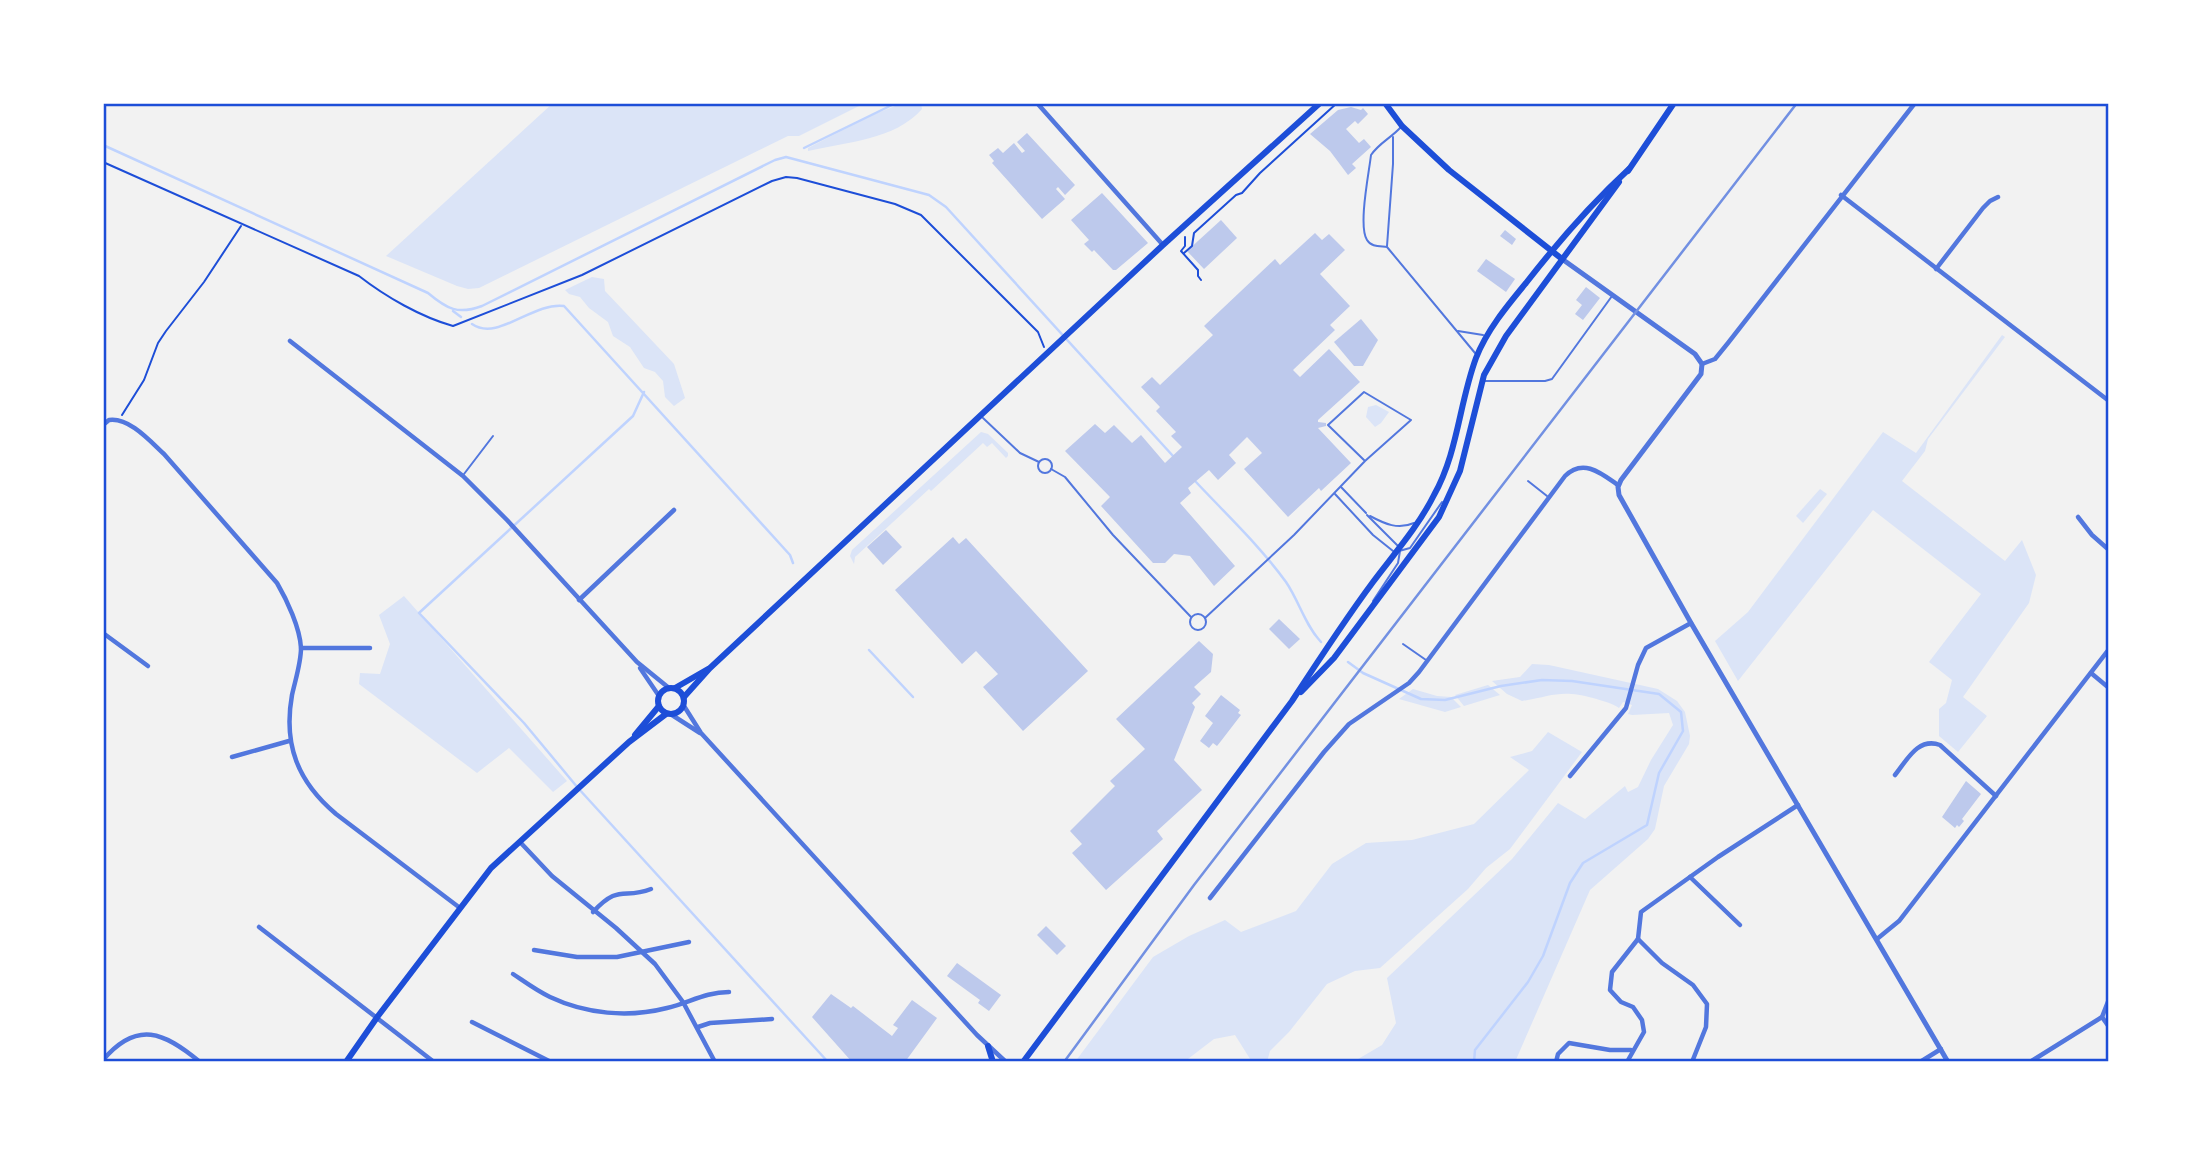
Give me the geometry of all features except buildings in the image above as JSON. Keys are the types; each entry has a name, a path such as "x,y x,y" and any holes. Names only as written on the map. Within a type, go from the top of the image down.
{"main road":[{"path":"346,1062 491,868 629,742 669,714 681,711 684,697 710,668 1163,245 1320,103"},
{"path":"1385,103 1402,126 1449,170 1562,259"},
{"path":"1292,701 1334,658 1426,538 1451,495 1465,453 1482,381 1501,343 1674,103"},
{"path":"1023,1062 1292,701 1324,651 1419,521 1448,466 1461,421 1464,397 1477,356 1488,336 1508,305 1551,250 1592,203 1629,169"},
{"path":"629,742 659,706 659,696 710,668"},
{"path":"672,688 684,697"},
{"path":"659,706 669,714"},
{"path":"988,1046 993,1062"}],"street":[{"path":"1037,103 1163,245"},
{"path":"1702,364 1715,359 1915,103"},
{"path":"1841,195 2109,401"},
{"path":"1936,269 1983,208 1998,197"},
{"path":"1562,259 1695,354 1702,364 1701,374 1618,485 1620,499 1948,1062"},
{"path":"290,341 463,476 637,662 659,696"},
{"path":"103,425 109,420 120,419 144,436 277,583 286,599 301,648 291,700 289,740 300,770 317,798 460,908"},
{"path":"1210,898 1349,724 1409,683 1570,471 1582,467 1592,469 1618,485"},
{"path":"579,600 674,510"},
{"path":"2078,517 2092,535 2109,550"},
{"path":"1570,775 1628,704 1646,648 1691,623"},
{"path":"103,633 148,666"},
{"path":"301,648 370,648"},
{"path":"1877,939 1899,921 2109,649"},
{"path":"637,662 672,688"},
{"path":"2091,673 2109,688"},
{"path":"684,706 701,733 988,1046 1006,1062"},
{"path":"669,714 701,733"},
{"path":"232,757 289,740"},
{"path":"1895,775 1919,745 1932,742 1940,745 1996,796"},
{"path":"1627,1062 1644,1032 1642,1020 1633,1007 1621,1002 1610,990 1612,972 1638,939 1641,912 1798,805"},
{"path":"520,842 552,876 655,964 683,1002 715,1062"},
{"path":"1690,877 1740,925"},
{"path":"593,912 616,894 651,889"},
{"path":"259,927 435,1062"},
{"path":"1638,939 1662,963 1693,985 1707,1003 1706,1027 1692,1062"},
{"path":"534,950 577,957 617,957 689,942"},
{"path":"513,974 548,996 593,1010 623,1014 645,1013 671,1007 710,992 729,992"},
{"path":"2029,1062 2102,1017 2109,999"},
{"path":"2102,1017 2109,1027"},
{"path":"698,1027 710,1023 772,1019"},
{"path":"472,1021 551,1062"},
{"path":"103,1060 116,1045 138,1034 151,1034 168,1039 200,1062"},
{"path":"1556,1062 1558,1054 1569,1043 1632,1051"},
{"path":"1920,1062 1941,1049"}],"lane":[{"path":"1402,126 1371,155 1364,219 1365,236 1367,241 1374,245 1387,247 1477,356"},
{"path":"1387,247 1393,136"},
{"path":"1482,381 1552,379 1613,296"},
{"path":"1457,331 1488,336"},
{"path":"1205,618 1281,547 1365,461 1411,420 1364,392 1328,425 1365,461"},
{"path":"981,416 1020,453 1039,462 1048,459 1051,469"},
{"path":"463,476 493,436"},
{"path":"1039,462 1038,469 1042,472 1046,473 1051,469"},
{"path":"1051,469 1065,477 1113,535 1191,617"},
{"path":"1528,481 1548,497"},
{"path":"1340,486 1399,550 1398,563 1376,594 1368,612"},
{"path":"1334,493 1373,535 1392,550 1410,548 1439,505 1451,495"},
{"path":"1367,514 1393,526 1404,527 1419,521"},
{"path":"1198,613 1205,618 1206,624 1196,630 1190,625 1191,617 1198,613"},
{"path":"1403,644 1427,661"}],"path":[{"path":"1184,253 1192,246 1194,233 1337,103"},
{"path":"103,162 359,276 377,290 453,326 582,275 772,181 786,177 797,178 895,204 921,215 943,234 1038,332 1043,346 1051,350"},
{"path":"120,419 144,380 162,337 228,249 242,225"},
{"path":"1181,230 1185,238 1185,246 1181,251 1198,270 1201,280"}],"shaded area":[{"path":"553,103 865,103 799,136 788,136 479,288 457,286 386,256"},
{"path":"903,103 921,103 922,109 911,119 884,134 808,151 808,148 872,115"},
{"path":"592,277 604,279 605,291 674,364 685,398 674,406 665,397 663,381 655,372 644,368 630,347 613,336 608,322 589,308 580,297 565,290"},
{"path":"2002,335 2005,337 1928,439 1925,451 1902,481 2005,561 2022,540 2036,575 2029,603 1963,697 1987,716 1958,752 1939,736 1939,709 1946,703 1952,680 1929,662 1981,594 1873,510 1738,681 1715,641 1748,612 1883,432 1916,453"},
{"path":"1376,405 1389,412 1375,427 1366,417 1368,407"},
{"path":"981,432 988,434 1008,456 1006,458 992,443 987,447 983,443 855,557 854,564 850,556 852,550"},
{"path":"1820,489 1827,494 1803,523 1796,516"},
{"path":"404,596 567,781 553,792 509,748 477,773 359,684 360,673 380,674 390,644 379,615"},
{"path":"1532,664 1549,665 1658,689 1677,701 1685,712 1689,744 1664,786 1655,829 1648,839 1590,890 1515,1062 1353,1062 1382,1045 1396,1023 1387,978 1512,859 1558,803 1585,819 1625,786 1628,792 1638,787 1673,725 1669,713 1632,715 1628,714 1632,705 1623,702 1619,708 1582,695 1557,694 1522,701 1507,694 1492,681 1520,677"},
{"path":"1488,685 1500,695 1464,706 1455,695"},
{"path":"1413,689 1451,697 1461,707 1445,712 1399,699"},
{"path":"1548,732 1582,752 1510,849 1486,868 1468,889 1380,968 1355,971 1327,984 1289,1032 1270,1051 1267,1062 1252,1062 1235,1035 1214,1039 1184,1062 1075,1062 1153,957 1189,936 1225,920 1241,932 1296,911 1332,864 1366,843 1412,840 1474,824 1529,770 1510,757 1532,751"}],"waterway":[{"path":"804,148 896,103"},
{"path":"103,145 428,293 447,307 459,310 482,306 775,160 786,157 929,195 946,207 1173,456"},
{"path":"472,324 493,328 552,306 564,306 790,555 793,563"},
{"path":"453,311 461,317"},
{"path":"644,392 633,416 419,613 524,723 578,788 828,1062"},
{"path":"1196,482 1276,569 1291,589 1321,642"},
{"path":"869,650 913,697"},
{"path":"1348,662 1363,673 1421,699 1445,700 1501,686 1542,680 1572,681 1659,694 1681,712 1683,731 1659,773 1647,825 1583,863 1570,883 1543,956 1528,982 1475,1050 1474,1062"}],"railway":[{"path":"1064,1062 1194,885 1797,103"}]}
